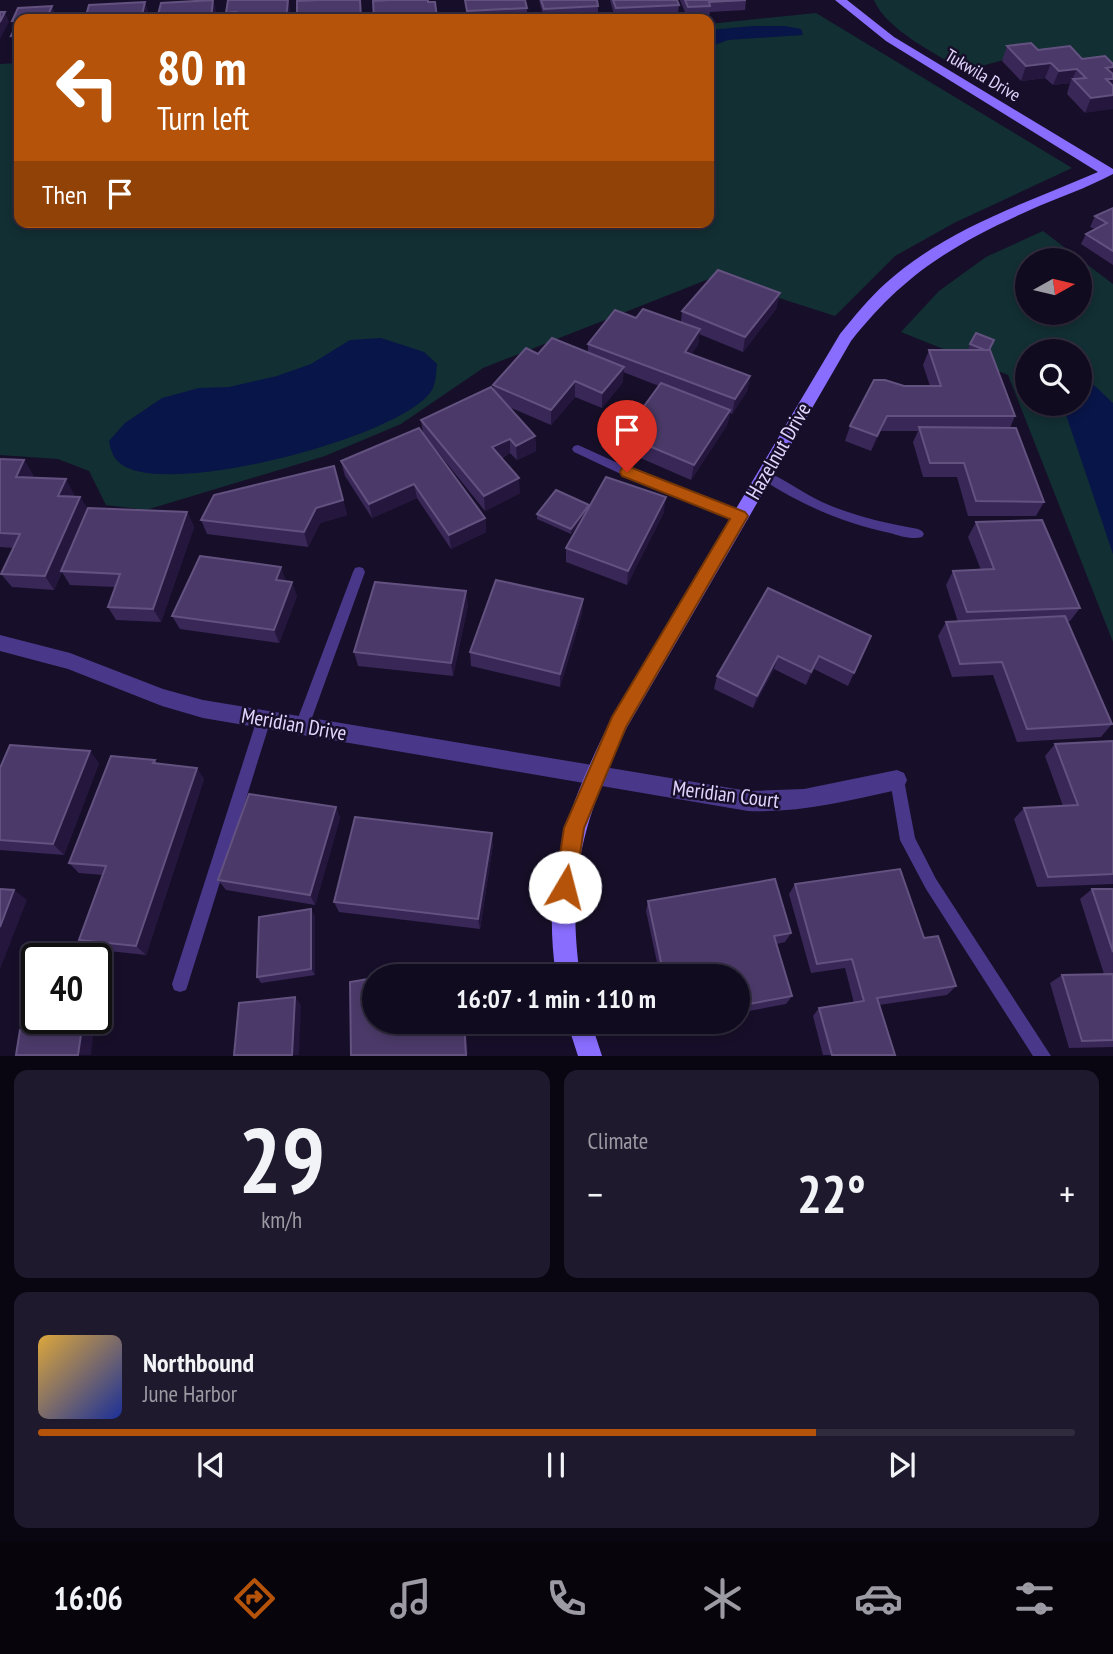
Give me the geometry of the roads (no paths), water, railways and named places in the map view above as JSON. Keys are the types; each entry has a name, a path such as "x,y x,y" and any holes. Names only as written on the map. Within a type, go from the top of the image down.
{"street":[{"name":"Tukwila Drive","path":"840,0 891,39 1111,172"},
{"name":"Hazelnut Drive","path":"566,964 563,907 566,867 574,828 595,775 619,723 845,338 900,277 933,255 988,225 1111,172"},
{"name":"Meridian Drive","path":"0,643 70,661 180,704 595,775"},
{"name":"Meridian Court","path":"595,775 776,803 806,800 897,780"},
{"path":"583,1034 590,1055"}],"lane":[{"path":"578,449 627,472 740,516"},
{"path":"764,475 818,508 879,528 918,534"},
{"path":"302,726 359,572"},
{"path":"180,984 264,719"},
{"path":"897,780 908,839 931,884 1044,1055"}]}
